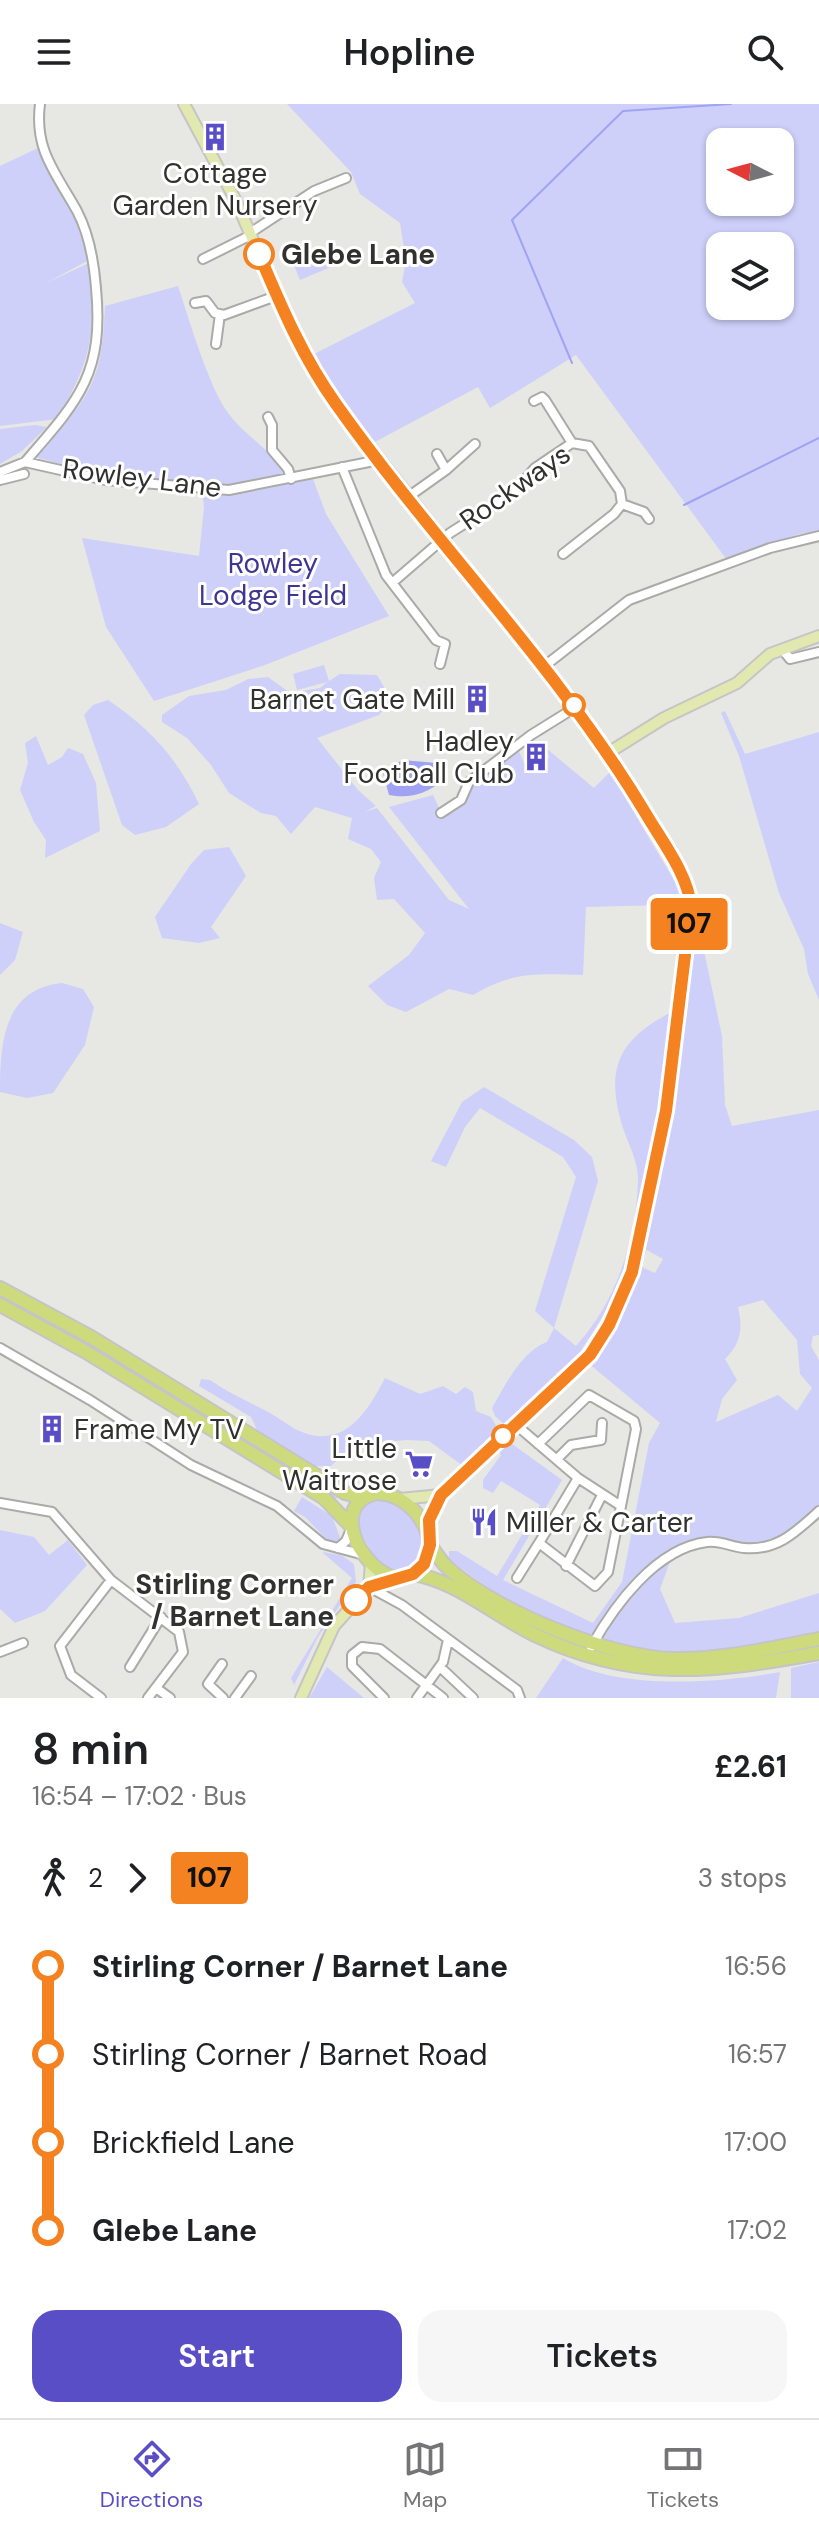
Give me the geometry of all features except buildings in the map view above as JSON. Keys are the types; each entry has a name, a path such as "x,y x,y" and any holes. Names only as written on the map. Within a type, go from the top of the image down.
{"highway":[{"path":"0,1288 91,1337 345,1493 364,1498 377,1493 400,1499 449,1569 482,1591 626,1665 685,1671 726,1668 819,1653"},
{"path":"0,1305 86,1352 324,1498 350,1527 368,1559 395,1578 413,1574 430,1576 535,1635 589,1648 671,1659 734,1654 819,1639"},
{"path":"350,1527 364,1498"},
{"path":"413,1574 426,1562 429,1538"}],"main road":[{"path":"184,104 251,234 276,296 314,371 442,541 576,707 674,861 690,898 666,1111 639,1251 609,1325 590,1355 441,1495 429,1520 429,1538"},
{"path":"608,753 664,718 737,683 782,649 819,636"},
{"path":"400,1499 441,1495"},
{"path":"368,1559 369,1587"},
{"path":"301,1698 334,1626 369,1587 395,1578"}],"street":[{"path":"25,462 81,393 98,347 96,289 89,242 75,208 44,155 39,133 40,104"},
{"path":"203,259 251,234 314,191 346,178"},
{"path":"220,314 276,296"},
{"path":"195,303 206,301 220,314"},
{"path":"216,344 220,314"},
{"path":"534,401 542,397 545,400 572,443"},
{"path":"268,417 272,425 272,450 288,469 291,479"},
{"name":"Rockways","path":"392,583 484,508 513,493 535,468 572,443 589,446 620,491 622,504"},
{"path":"408,497 458,464 466,449 475,444"},
{"path":"437,454 446,470"},
{"name":"Rowley Lane","path":"0,472 25,462 105,480 229,490 379,460"},
{"path":"342,467 371,544 392,583 436,640 445,644 440,664"},
{"path":"0,480 24,474"},
{"path":"563,554 569,544 622,504 644,512 649,519"},
{"path":"542,668 639,595 770,548 819,536"},
{"path":"782,649 790,659 819,652"},
{"path":"441,813 461,800 469,782 531,735 576,707"},
{"path":"0,1348 90,1400 191,1465 261,1497 323,1544 368,1559"},
{"path":"538,1444 589,1395 634,1421 636,1429 612,1558 601,1583 589,1585 539,1543"},
{"path":"558,1458 571,1445 601,1440 602,1423"},
{"path":"515,1424 578,1478 621,1506"},
{"path":"517,1578 578,1478"},
{"path":"566,1566 602,1495"},
{"path":"0,1503 52,1512 111,1580 179,1632 183,1647 148,1698"},
{"path":"589,1648 628,1588 672,1556 705,1542 742,1548 774,1546 819,1511"},
{"path":"338,1548 346,1541 350,1527"},
{"path":"111,1580 60,1646 71,1675 103,1698 112,1698"},
{"path":"369,1587 402,1605 517,1690 520,1698"},
{"path":"130,1667 161,1617"},
{"path":"417,1698 440,1667 448,1640"},
{"path":"0,1652 23,1643"},
{"path":"384,1698 352,1666 352,1655 362,1647 380,1649 443,1698"},
{"path":"219,1697 208,1684 222,1664"},
{"path":"440,1667 473,1698"},
{"path":"235,1698 251,1676"},
{"path":"156,1688 170,1698"}],"green space":[{"path":"287,104 819,104 819,532 799,534 727,560 576,355 490,408 478,387 371,444 314,354 415,303 402,282 406,261 400,223 360,194 351,172"},
{"path":"38,148 75,220 89,260 46,283 89,263 92,308 89,344 78,378 57,419 0,426 0,166"},
{"path":"326,249 333,266 300,280 293,263"},
{"path":"178,286 199,351 219,399 240,427 273,457 286,474 231,486 200,484 90,472 35,457 68,420 89,390 100,355 105,306"},
{"path":"35,425 47,427 22,451 0,464 0,429"},
{"name":"Rowley Lodge Field","path":"313,479 326,514 389,616 265,665 154,701 106,627 82,538 199,556 204,507 202,491 233,493"},
{"path":"324,665 329,681 340,674 377,675 392,701 379,715 317,738 358,790 376,806 365,812 377,808 449,900 469,909 389,807 433,795 441,812 461,800 469,782 517,747 526,767 549,758 547,749 594,788 610,772 684,897 664,905 586,907 583,975 513,978 473,995 449,989 406,1012 387,1005 368,986 409,955 425,933 394,899 377,900 374,878 381,862 371,849 348,839 352,818 315,807 291,834 276,816 261,813 229,793 211,765 187,738 162,722 162,715 189,696 226,690 248,679 268,677 290,693 320,688 327,682 297,690 293,674"},
{"path":"108,700 161,745 199,804 166,827 135,835 122,825 84,715 93,705"},
{"path":"725,711 745,754 819,732 819,1000 808,974 804,949 779,893 739,756 721,713"},
{"path":"36,736 48,765 62,757 68,748 83,754 96,783 100,831 45,858 46,840 20,790 28,763 25,743"},
{"path":"229,847 246,876 211,927 220,938 199,943 162,938 155,917 191,864 204,850"},
{"path":"0,923 23,932 15,960 0,975"},
{"path":"693,929 700,932 722,1036 725,1105 732,1126 819,1110 819,1335 813,1336 811,1346 819,1360 819,1511 795,1533 760,1548 705,1542 672,1556 660,1589 675,1623 739,1618 819,1593 819,1633 705,1651 667,1651 608,1642 551,1622 523,1608 449,1559 449,1551 457,1551 497,1576 540,1505 501,1481 493,1493 483,1488 483,1480 501,1455 498,1448 508,1441 562,1480 503,1580 593,1623 622,1582 649,1443 660,1423 587,1362 612,1327 642,1267 655,1273 663,1259 645,1249 670,1120","holes":["763,1300 797,1340 800,1374 812,1388 797,1411 778,1395 716,1422 722,1399 737,1380 725,1359 739,1335 738,1307"]},
{"path":"62,983 83,989 94,1007 85,1045 53,1093 27,1098 0,1092 4,1038 16,1007 42,987"},
{"path":"670,1013 664,1074 640,1219 620,1289 580,1352 504,1424 492,1408 515,1370 538,1346 547,1342 554,1328 576,1346 602,1310 621,1270 633,1226 638,1175 618,1108 616,1074 627,1046 652,1023"},
{"path":"484,1087 574,1140 592,1157 598,1181 554,1328 535,1311 576,1177 563,1157 480,1108 465,1127 446,1167 431,1161 462,1102"},
{"path":"0,1295 100,1349 338,1496 336,1499 79,1341 0,1299"},
{"path":"385,1378 420,1394 443,1386 456,1394 465,1387 473,1392 476,1411 491,1417 498,1429 463,1466 429,1441 406,1440 352,1446 331,1466 314,1466 259,1434 251,1417 199,1386 201,1379 210,1380 298,1430 317,1436 343,1431 353,1424 371,1403"},
{"path":"302,1497 332,1516 341,1540 329,1542 305,1517 294,1511"},
{"path":"383,1498 405,1511 420,1531 422,1552 403,1571 379,1564 357,1527 364,1507"},
{"path":"0,1530 34,1537 49,1555 68,1540 87,1565 45,1611 15,1623 0,1609"},
{"path":"322,1552 341,1555 354,1564 356,1582 318,1637 294,1685 291,1678 352,1578"},
{"path":"563,1658 585,1669 611,1676 669,1682 780,1672 776,1698 536,1698"},
{"path":"819,1662 819,1698 791,1698 791,1668"},
{"path":"327,1667 364,1698 309,1698"}],"water":[{"path":"402,760 437,763 444,769 443,780 418,794 389,795 383,773"}],"waterway":[{"path":"572,363 512,220 623,111 731,104"},
{"path":"684,505 819,438"}],"bus line":[{"name":"107","path":"259,254 276,296 314,371 336,404 542,668 569,697 608,753 674,861 689,891 691,906 662,1139 639,1251 609,1325 590,1355 441,1495 429,1520 429,1554 418,1571 369,1587 356,1600"}],"place":[{"name":"Cottage Garden Nursery","path":"215,137"},
{"name":"Glebe Lane","path":"259,254"},
{"name":"Barnet Gate Mill","path":"477,699"},
{"name":"Hadley Football Club","path":"536,757"},
{"name":"Frame My TV","path":"52,1429"},
{"name":"Little Waitrose","path":"419,1464"},
{"name":"Miller & Carter","path":"484,1522"},
{"name":"Stirling Corner / Barnet Lane","path":"356,1600"}]}
